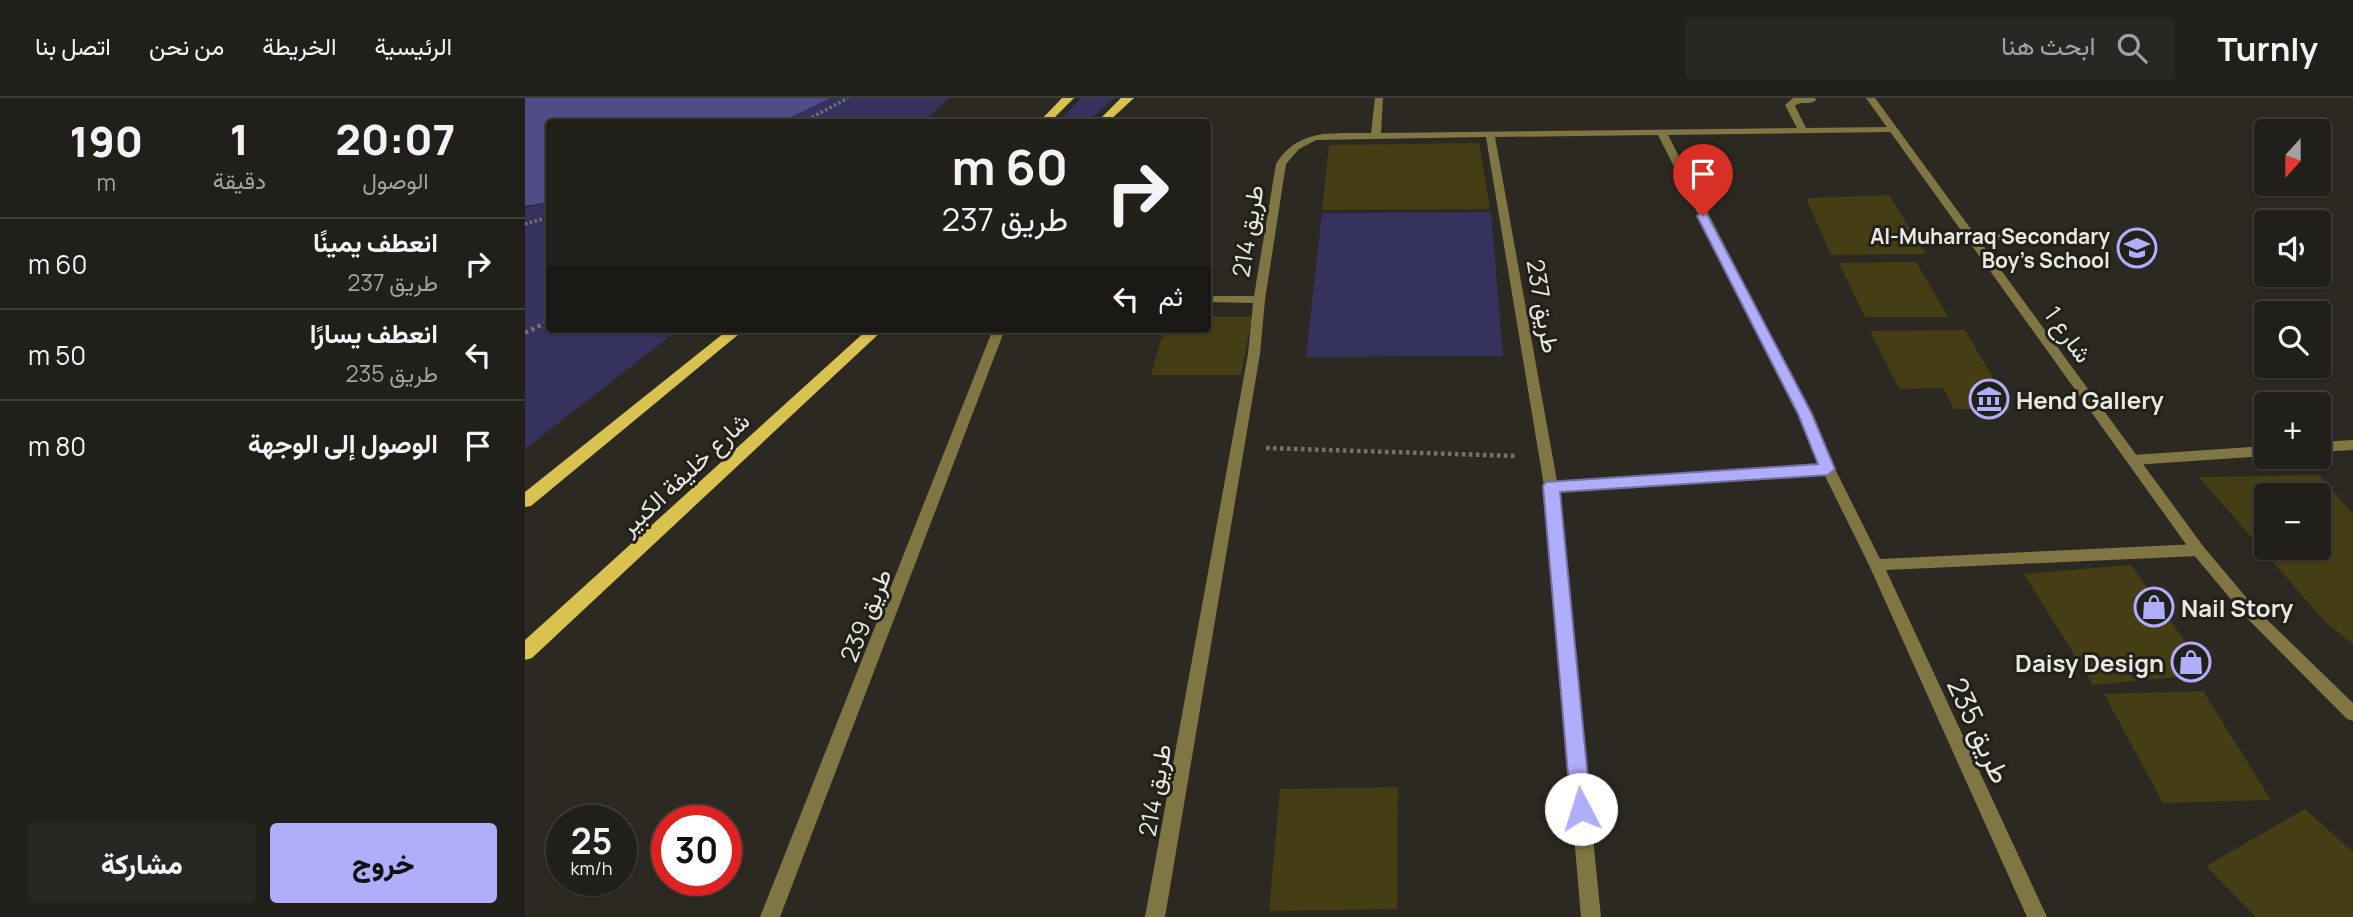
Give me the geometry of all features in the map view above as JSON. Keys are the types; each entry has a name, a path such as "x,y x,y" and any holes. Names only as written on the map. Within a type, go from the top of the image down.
{"main road":[{"path":"1047,119 1068,98"},
{"path":"1105,119 1128,98"},
{"path":"525,500 733,333"},
{"name":"شارع خليفة الكبير","path":"525,652 873,333"}],"street":[{"path":"1376,135 1379,98"},
{"name":"شارع 1","path":"1870,98 2198,550 2250,612 2353,713"},
{"path":"1803,130 1790,105 1796,100 1812,100"},
{"name":"طريق 214","path":"1155,917 1239,446 1254,354 1259,300 1281,163 1285,155 1302,142 1315,137 1891,129"},
{"name":"طريق 237","path":"1490,133 1551,486 1591,917"},
{"name":"طريق 235","path":"1662,133 1805,414 1828,469 1876,565 2038,917"},
{"path":"1971,238 2044,236"},
{"path":"1211,299 1259,300"},
{"name":"طريق 239","path":"770,917 997,333"},
{"path":"2331,446 2353,445"},
{"path":"2133,460 2254,452"},
{"path":"1551,486 1828,469"},
{"path":"1876,565 2198,550"}],"path":[{"path":"809,119 848,98"},
{"path":"525,223 546,217"},
{"path":"525,333 546,322"},
{"path":"1239,446 1545,457"}],"shaded area":[{"path":"525,98 830,98 787,119 546,119 546,202 525,206"},
{"path":"830,98 950,98 926,119 787,119"},
{"path":"1081,98 1115,98 1090,119 1061,119"},
{"path":"546,203 546,333 674,333 525,449 525,208"},
{"path":"1491,212 1503,356 1306,357 1322,213"}],"building":[{"path":"1479,143 1490,209 1322,210 1329,145"},
{"path":"1889,195 1926,254 1831,255 1806,198"},
{"path":"1916,262 1948,317 1865,317 1839,263"},
{"path":"1211,317 1252,317 1241,375 1151,375 1163,333 1211,333"},
{"path":"1965,330 2011,409 1954,409 1943,388 1899,389 1870,331"},
{"path":"2319,475 2326,483 2254,483 2254,540 2199,477"},
{"path":"2331,489 2353,514 2353,644 2326,623 2271,560 2331,560"},
{"path":"2131,565 2208,674 2093,685 2024,574"},
{"path":"2203,691 2271,800 2163,803 2104,694"},
{"path":"1398,787 1397,909 1269,911 1280,789"},
{"path":"2305,809 2353,852 2353,917 2256,917 2206,866"}],"place":[{"name":"Al-Muharraq Secondary Boy's School","path":"2137,248"},
{"name":"Hend Gallery","path":"1989,399"},
{"name":"Nail Story","path":"2154,607"},
{"name":"Daisy Design","path":"2191,662"}],"route":[{"path":"1581,809 1551,486 1828,469 1805,414 1703,216"}]}
